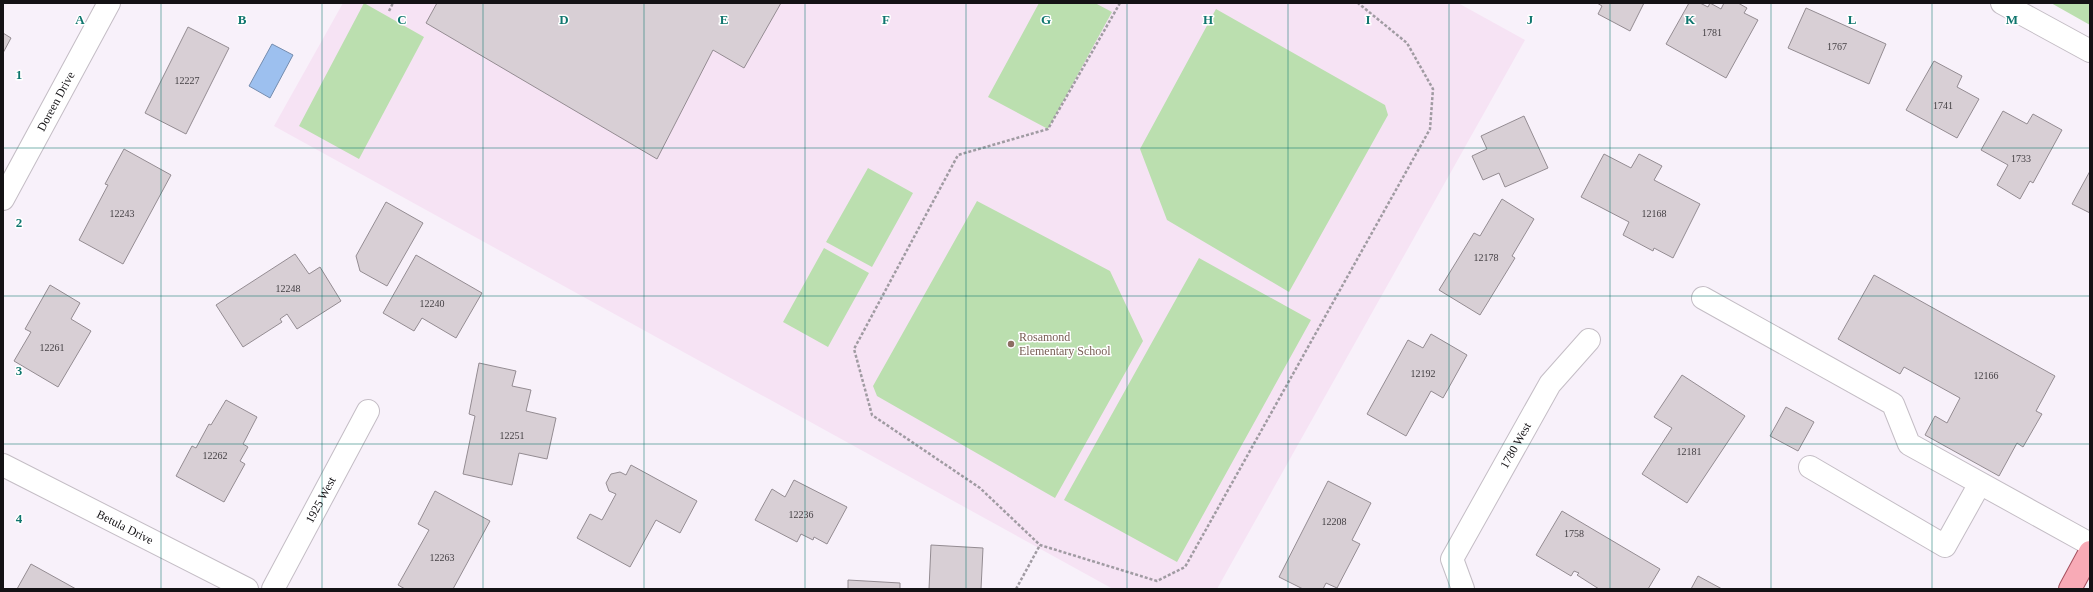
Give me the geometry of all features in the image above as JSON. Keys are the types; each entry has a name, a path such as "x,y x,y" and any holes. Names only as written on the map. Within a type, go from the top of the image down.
{"main road":[{"path":"2070,589 2090,552"}],"street":[{"name":"Doreen Drive","path":"3,199 109,3"},
{"path":"2002,3 2090,51"},
{"path":"1703,298 1893,404 1909,444 1979,485 2090,544"},
{"name":"1780 West","path":"1463,589 1452,559 1550,384 1588,340"},
{"name":"1925 West","path":"273,589 368,411"},
{"name":"Betula Drive","path":"3,465 247,589"},
{"path":"1810,467 1945,546 1979,485"}],"path":[{"path":"389,11 393,3"},
{"path":"1120,3 1048,129 958,156 854,349 872,415 980,488 1040,545 1157,581 1185,567 1430,129 1433,89 1407,44 1358,3"},
{"path":"1016,589 1040,545"}],"shaded area":[{"name":"Rosamond Elementary School","path":"343,3 1458,3 1525,40 1217,589 1113,589 274,126"}],"green space":[{"path":"364,3 424,37 359,159 299,126"},
{"path":"1039,3 1095,3 1112,12 1048,129 988,97"},
{"path":"2051,3 2090,3 2090,25"},
{"path":"1216,9 1385,105 1388,115 1289,292 1167,220 1140,149"},
{"path":"868,168 913,193 872,267 826,242"},
{"path":"977,201 1110,271 1143,341 1055,498 877,396 873,386"},
{"path":"824,248 869,273 828,347 783,322"},
{"path":"1199,258 1311,320 1177,562 1064,500"}],"water":[{"path":"272,44 293,55 270,98 249,86"}],"building":[{"path":"437,3 781,3 744,68 713,50 657,159 426,23"},
{"path":"1597,3 1644,3 1630,31 1598,14 1602,6"},
{"path":"1689,3 1700,3 1708,7 1710,3 1721,9 1724,3 1738,3 1747,8 1744,13 1758,20 1726,78 1666,44"},
{"path":"1806,8 1886,44 1869,84 1788,48"},
{"path":"188,27 229,48 186,134 145,113"},
{"path":"3,33 11,38 3,53"},
{"path":"1934,61 1962,76 1957,87 1979,99 1957,138 1906,110"},
{"path":"2003,111 2027,124 2033,114 2062,130 2033,183 2030,181 2020,199 1997,185 2008,165 1981,150"},
{"path":"1524,116 1548,168 1505,187 1499,173 1483,180 1472,156 1487,149 1481,136"},
{"path":"124,149 171,175 123,264 79,240 108,185 105,184"},
{"path":"1604,154 1631,168 1639,154 1662,166 1654,180 1700,204 1673,258 1654,248 1653,251 1623,235 1629,222 1581,197"},
{"path":"2090,171 2090,213 2072,204"},
{"path":"1502,199 1534,219 1512,256 1515,258 1480,315 1439,290 1474,233 1480,236"},
{"path":"386,202 423,223 387,286 360,271 356,256"},
{"path":"295,254 309,274 320,267 341,301 297,329 287,314 280,319 282,322 243,347 216,305"},
{"path":"416,255 482,293 456,338 422,318 414,331 383,313"},
{"path":"1874,275 2055,376 2036,411 2042,414 2023,447 2017,443 1999,476 1925,435 1935,416 1947,423 1960,398 1904,367 1900,374 1838,339"},
{"path":"50,285 80,303 71,319 91,331 58,387 14,361 31,332 25,329"},
{"path":"1431,334 1467,355 1443,398 1431,391 1406,436 1367,414 1408,340 1423,348"},
{"path":"479,363 516,371 512,386 531,390 526,411 556,418 547,459 519,453 512,485 463,474 475,416 469,414"},
{"path":"1682,375 1745,416 1687,503 1642,474 1672,428 1654,417"},
{"path":"226,400 257,417 243,444 248,447 240,461 245,464 224,502 176,476 192,446 196,448 209,424 211,425"},
{"path":"1786,407 1814,422 1798,451 1770,436"},
{"path":"631,465 697,501 680,533 656,520 630,567 577,538 590,514 602,520 616,494 609,491 606,483 611,474 620,472 626,475"},
{"path":"794,480 847,507 827,544 814,537 813,540 801,534 797,542 755,520 772,489 785,497"},
{"path":"1328,481 1371,503 1352,540 1360,544 1337,588 1326,583 1323,589 1303,589 1279,577"},
{"path":"435,491 490,521 453,589 405,589 398,585 429,530 418,524"},
{"path":"1562,511 1660,569 1648,589 1599,589 1577,575 1579,573 1574,571 1571,576 1536,555"},
{"path":"931,545 983,548 981,589 929,589"},
{"path":"31,564 76,589 17,589"},
{"path":"1698,576 1722,589 1691,589"},
{"path":"848,580 900,583 900,589 848,589"}],"place":[{"name":"Rosamond Elementary School","path":"1011,344"}]}
